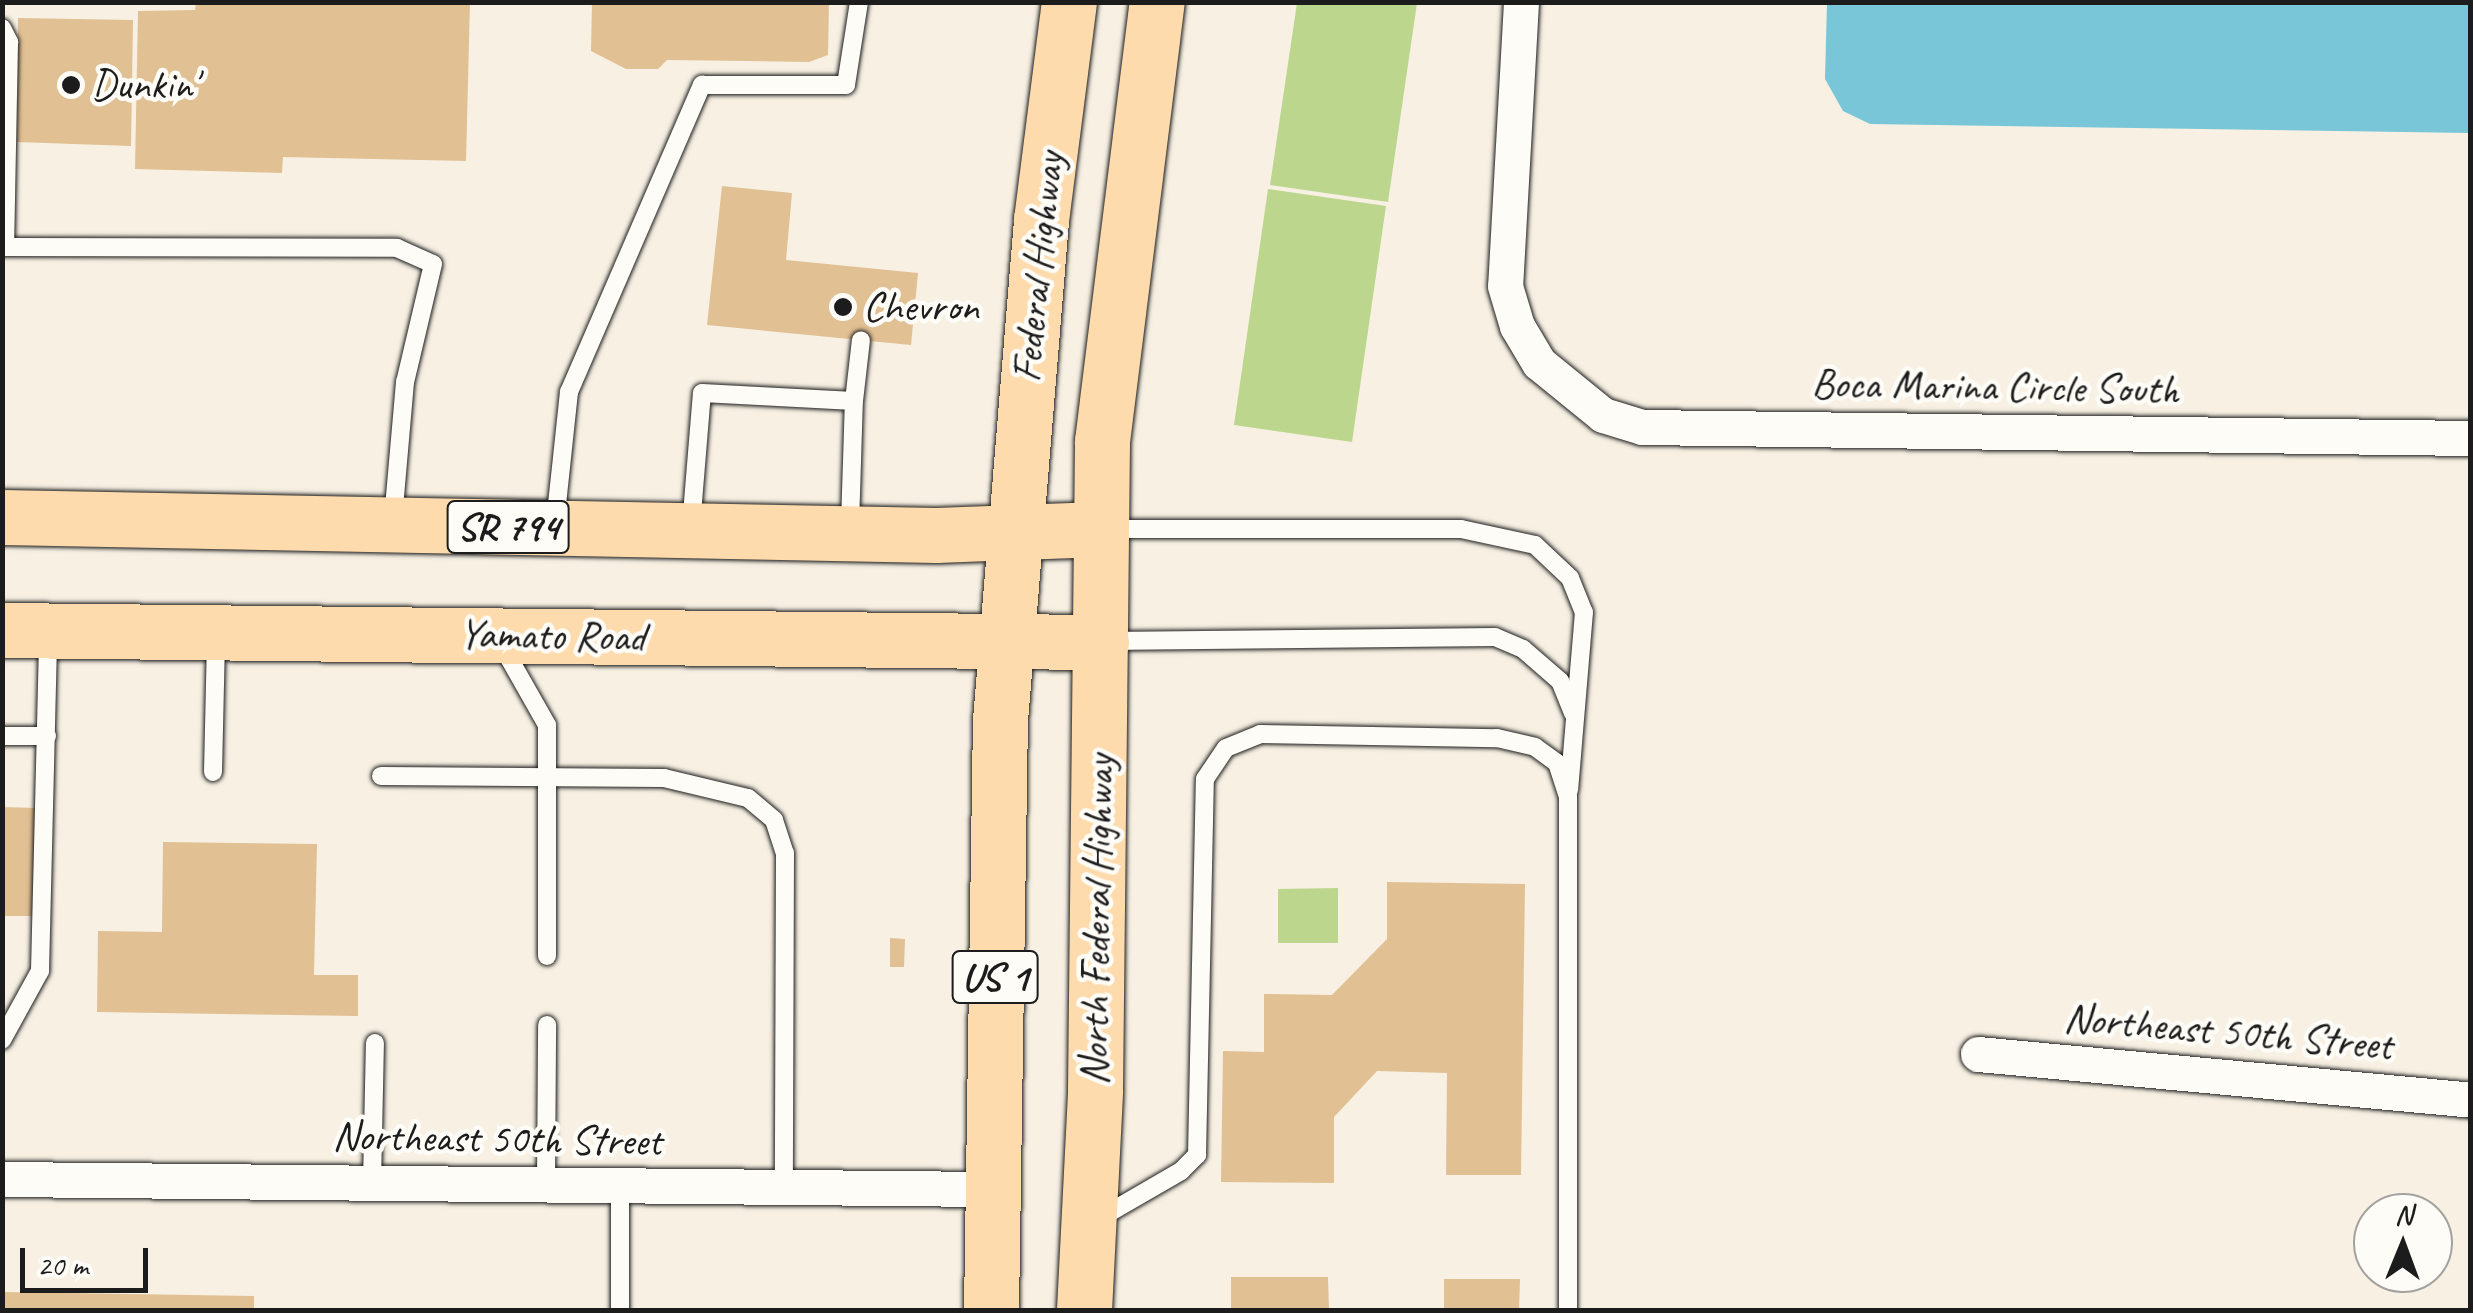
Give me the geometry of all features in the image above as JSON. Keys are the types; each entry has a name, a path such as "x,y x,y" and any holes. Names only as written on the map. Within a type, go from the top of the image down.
{"main road":[{"name":"Federal Highway","path":"1013,532 1069,2"},
{"name":"Federal Highway","path":"1100,529 1102,441 1157,2"},
{"name":"SR 794","path":"2,517 850,534 1100,529"},
{"name":"North Federal Highway","path":"1084,1310 1100,529"},
{"name":"US 1","path":"991,1310 1006,644 1013,532"},
{"name":"Yamato Road","path":"25,630 1006,644 1100,642"}],"street":[{"name":"Boca Marina Circle South","path":"1521,2 1505,286 1517,326 1539,363 1603,415 1642,428 2470,438"},
{"name":"Northeast 50th Street","path":"1978,1054 2470,1100"},
{"name":"Northeast 50th Street","path":"2,1180 992,1188"}],"lane":[{"path":"555,528 568,392 702,85 846,85 859,2"},
{"path":"2,28 9,42 4,248 397,248 432,264 405,382 392,524"},
{"path":"850,534 860,340"},
{"path":"691,532 702,393 854,401"},
{"path":"1100,529 1460,529 1535,545 1570,578 1584,612 1568,797 1568,1310"},
{"path":"2,1040 40,971 47,736 25,630"},
{"path":"214,772 216,630"},
{"path":"496,635 548,725 546,956"},
{"path":"1100,642 1495,637 1523,649 1560,681 1574,718"},
{"path":"1088,1224 1181,1171 1197,1155 1204,779 1226,748 1260,734 1497,738 1534,748 1556,763 1568,797"},
{"path":"2,736 47,736"},
{"path":"381,776 547,781 664,778 712,786 748,798 774,820 785,853 784,1186"},
{"path":"546,1184 547,1025"},
{"path":"372,1183 375,1044"},
{"path":"620,1185 620,1310"}],"green space":[{"path":"1297,3 1417,3 1388,202 1270,185"},
{"path":"1268,189 1386,206 1352,442 1234,425"},
{"path":"1338,888 1338,943 1278,943 1278,889"}],"water":[{"path":"1827,3 2470,3 2470,133 1870,124 1843,111 1825,79"}],"building":[{"path":"196,2 470,2 466,161 283,157 282,173 135,169 138,11 195,10"},
{"path":"592,2 829,2 828,55 809,62 667,60 658,69 626,69 591,51"},
{"path":"18,18 133,20 131,146 17,142"},
{"path":"722,186 792,193 786,260 918,273 911,345 707,325"},
{"path":"2,807 37,808 35,916 2,916"},
{"path":"163,842 317,844 314,975 358,975 358,1016 97,1012 98,931 162,932"},
{"path":"1387,882 1525,884 1521,1175 1446,1175 1447,1073 1377,1071 1334,1117 1334,1183 1221,1182 1223,1051 1264,1052 1264,994 1332,995 1387,939"},
{"path":"890,938 905,939 904,967 890,967"},
{"path":"1231,1277 1328,1277 1329,1310 1231,1310"},
{"path":"1444,1279 1520,1279 1519,1310 1444,1310"},
{"path":"2,1292 254,1296 254,1310 2,1310"}],"place":[{"name":"Dunkin'","path":"71,85"},
{"name":"Chevron","path":"843,307"}]}
